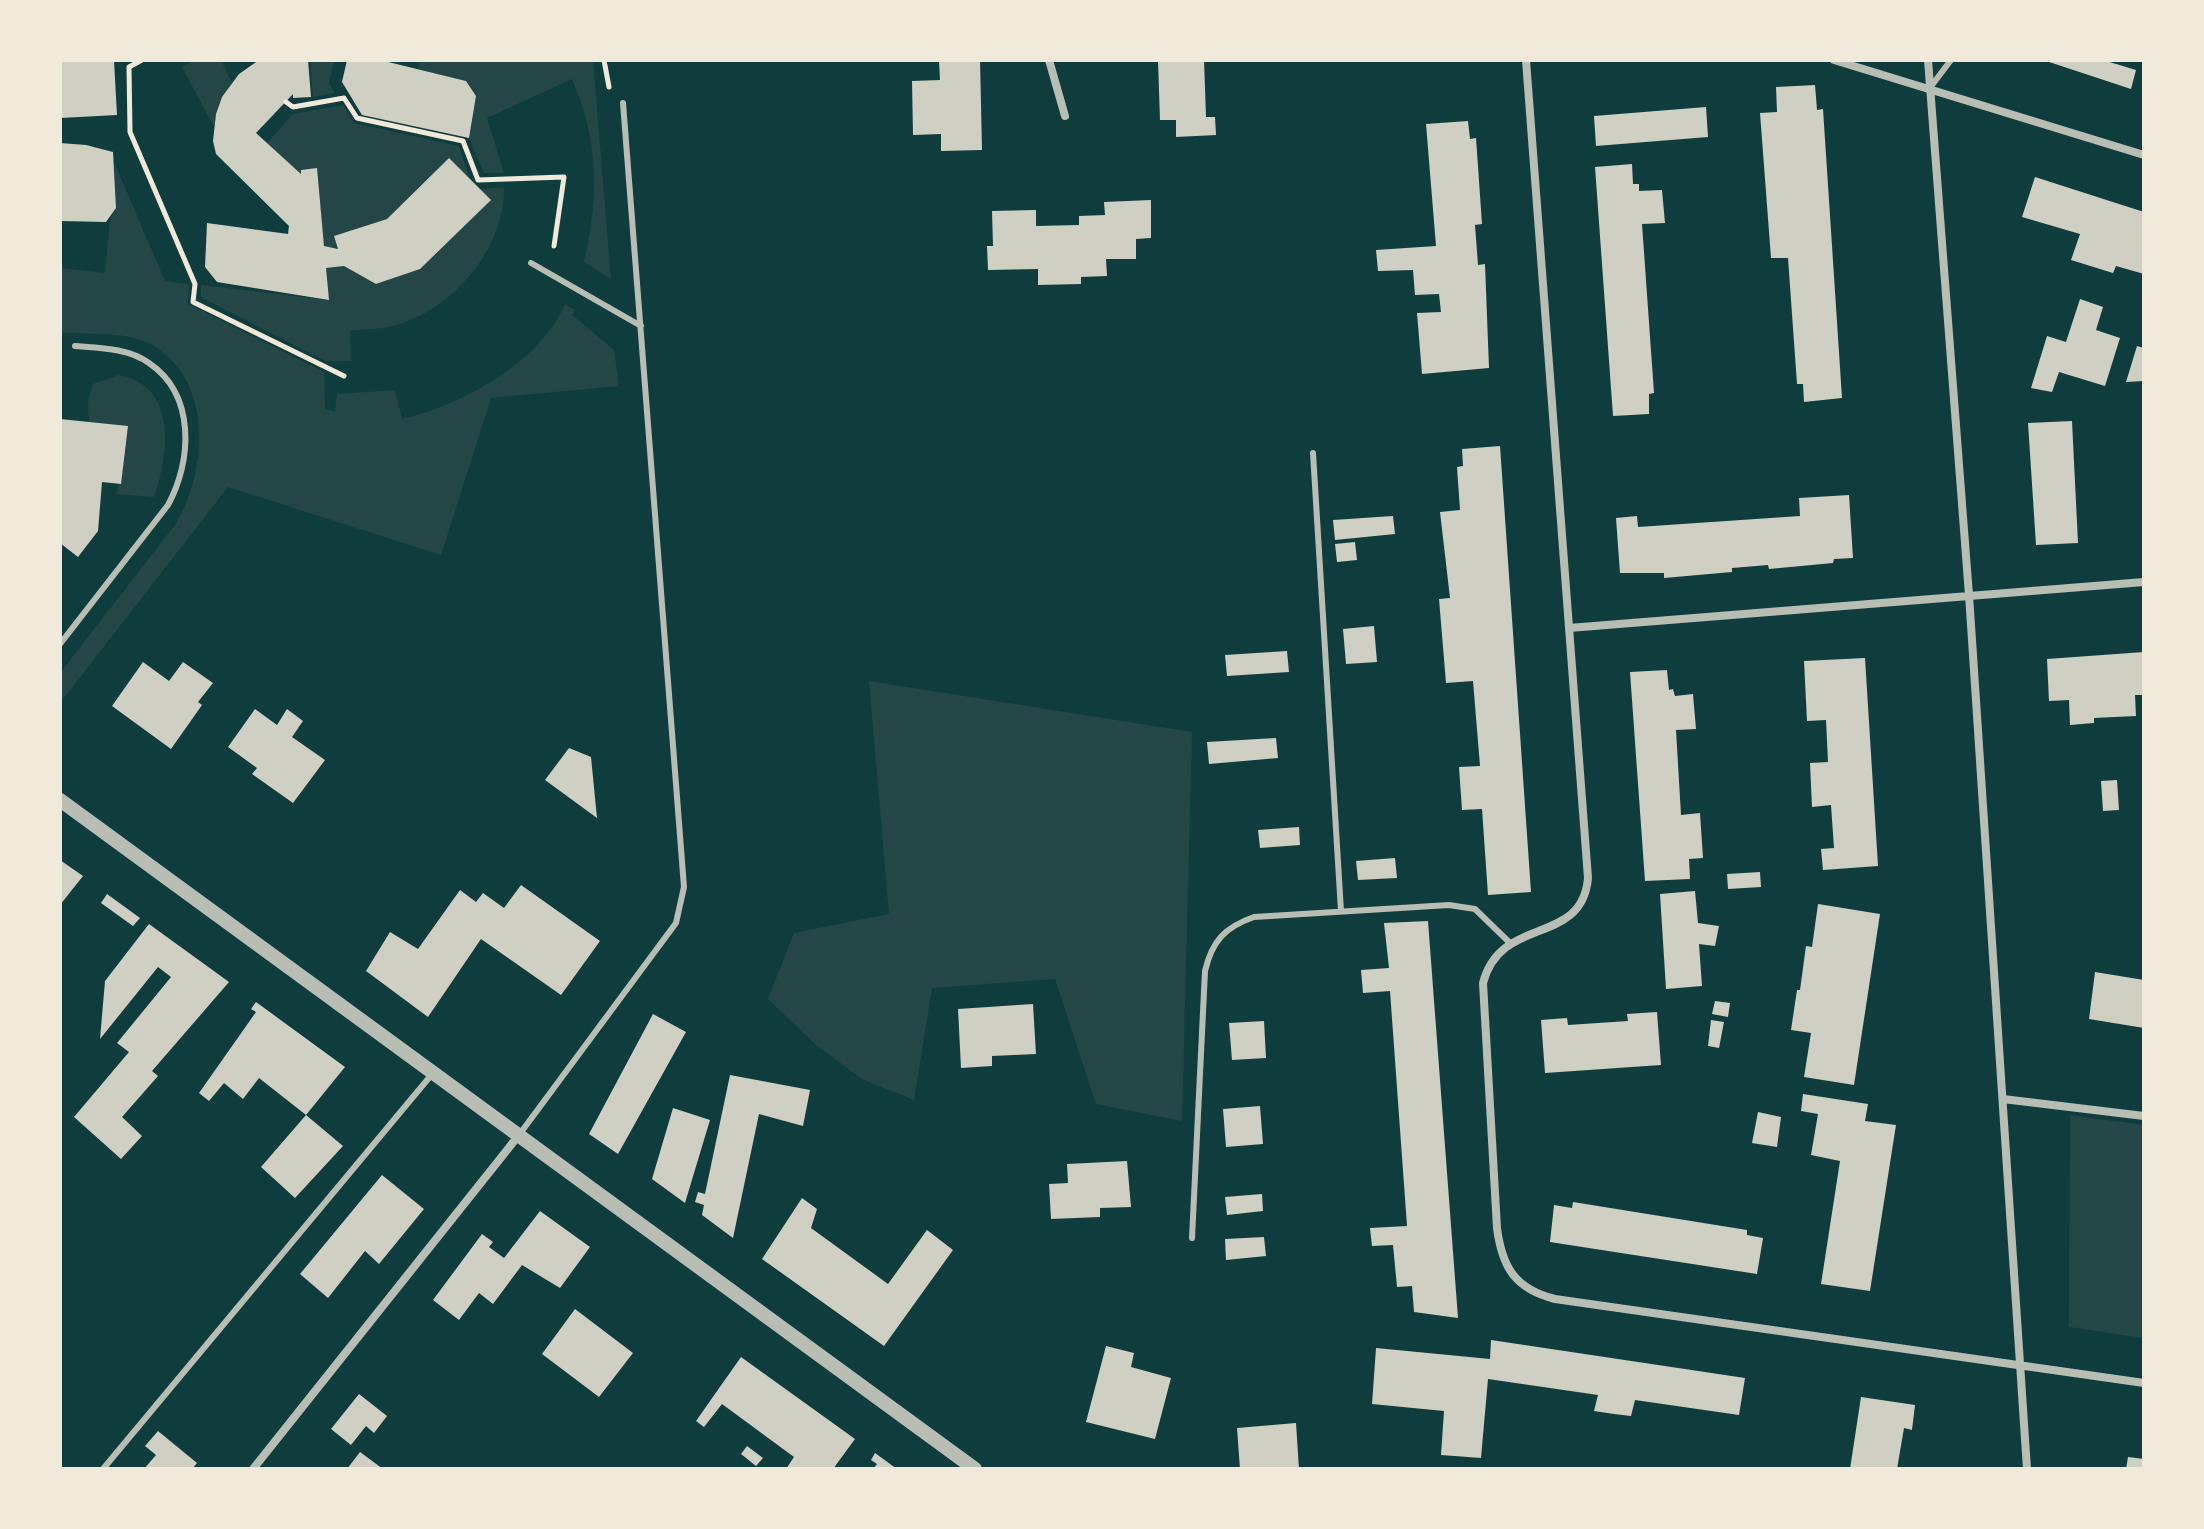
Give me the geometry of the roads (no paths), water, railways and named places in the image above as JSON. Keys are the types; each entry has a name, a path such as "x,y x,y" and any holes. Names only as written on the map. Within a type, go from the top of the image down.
{"street":[{"path":"1049,60 1065,116"},
{"path":"1526,60 1587,891 1573,915 1510,943 1496,954 1487,967 1482,1002 1500,1247 1511,1276 1524,1286 1555,1299 2144,1383"},
{"path":"1834,60 2144,155"},
{"path":"1928,60 1969,595 2027,1469"},
{"path":"1569,628 2144,582"},
{"path":"60,800 975,1469"},
{"path":"2003,1099 2144,1116"},
{"path":"253,1469 519,1135"}],"lane":[{"path":"1929,89 1951,60"},
{"path":"519,1135 676,923 682,905 683,860 623,103"},
{"path":"531,263 641,326"},
{"path":"60,644 168,505 178,486 188,443 177,401 165,379 150,363 113,350 75,346"},
{"path":"1313,453 1341,911"},
{"path":"1192,1238 1209,955 1220,936 1238,922 1254,917 1464,905 1475,909 1510,943"},
{"path":"103,1469 433,1073"}]}
